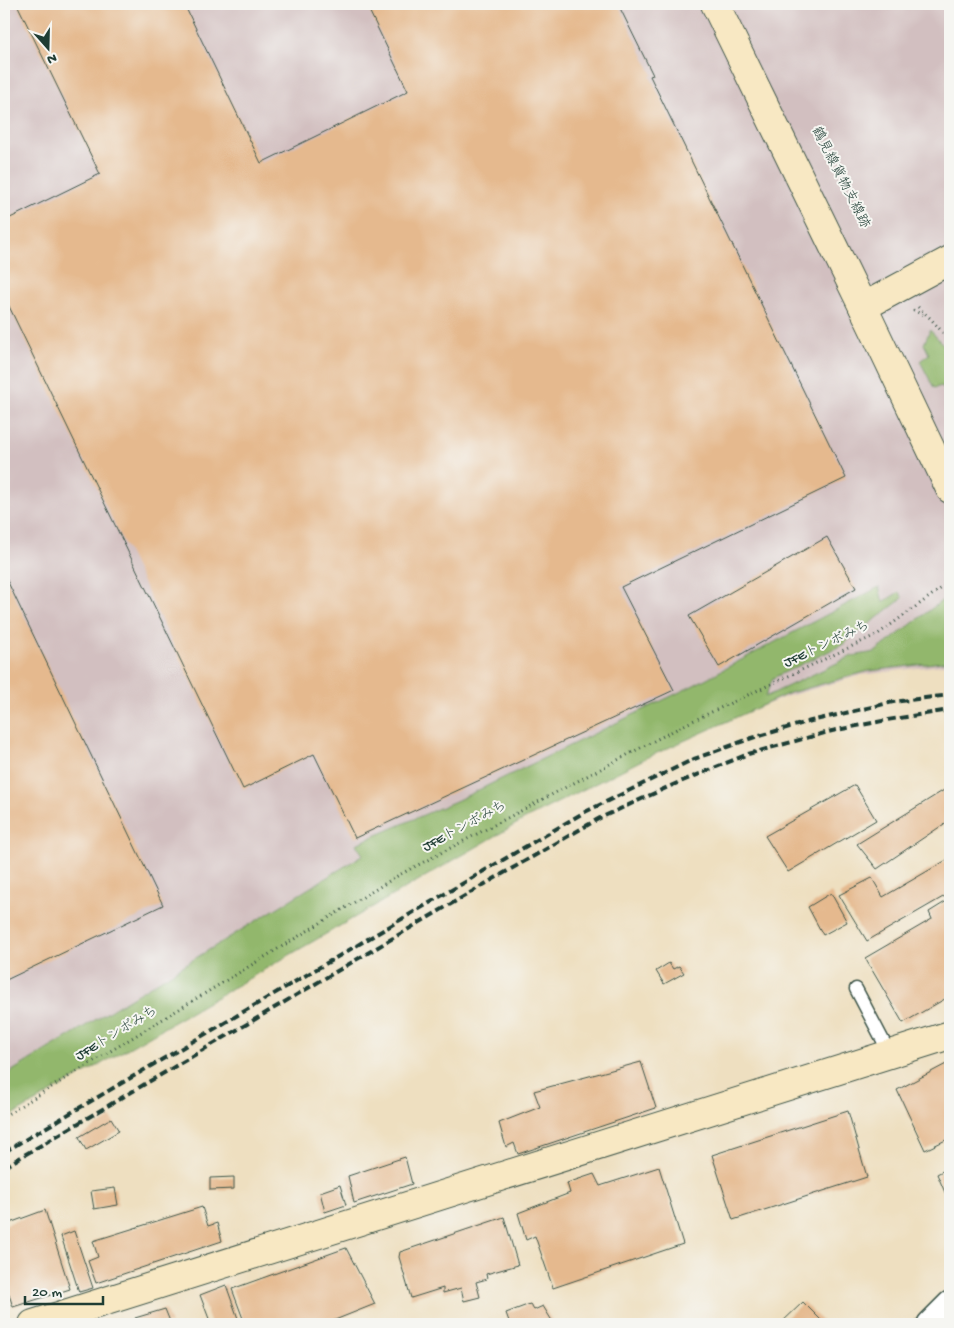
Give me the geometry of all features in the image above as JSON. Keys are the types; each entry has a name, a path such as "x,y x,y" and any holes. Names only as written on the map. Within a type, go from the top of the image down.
{"street":[{"path":"715,4 950,489"},
{"path":"863,307 902,298 950,260"},
{"path":"33,1324 950,1035"},
{"path":"930,1324 950,1304"}],"lane":[{"path":"856,989 890,1054"}],"path":[{"path":"902,298 931,319"},
{"path":"902,298 931,319 950,341"},
{"name":"JFEトンボみち","path":"4,1116 399,875 686,724 878,634 950,582"}],"shaded area":[{"path":"4,4 950,4 950,664 862,675 785,697 544,796 4,1092"}],"green space":[{"path":"930,330 950,352 950,402 942,386 934,388 920,361 929,354 924,344"},
{"path":"879,587 883,602 899,592 903,598 842,645 773,678 765,697 852,656 875,652 948,596 950,601 950,661 869,671 790,693 646,758 525,819 4,1120 4,1076 363,855 356,844 458,800 692,686"}],"building":[{"path":"17,4 184,4 261,163 408,91 366,4 618,4 653,75 650,76 846,478 621,587 674,690 355,838 314,754 243,789 4,296 4,221 100,174"},
{"path":"827,537 856,588 719,667 689,616"},
{"path":"4,574 163,905 4,981"},
{"path":"855,785 876,820 788,872 765,836"},
{"path":"949,787 950,820 877,869 857,844"},
{"path":"950,858 950,893 867,941 839,895 872,878 883,897"},
{"path":"831,893 847,922 823,935 808,907"},
{"path":"950,899 950,996 903,1023 865,958 932,919 929,912"},
{"path":"669,963 673,969 679,966 684,973 664,984 656,971"},
{"path":"641,1062 656,1108 518,1154 514,1143 506,1147 499,1123 540,1107 534,1091"},
{"path":"950,1062 950,1138 925,1150 897,1090"},
{"path":"848,1111 867,1177 733,1220 712,1155"},
{"path":"111,1118 119,1131 86,1150 79,1137"},
{"path":"405,1157 412,1184 354,1203 348,1176"},
{"path":"659,1167 683,1244 553,1288 535,1236 526,1240 518,1213 570,1193 567,1183 594,1174 600,1186"},
{"path":"950,1167 950,1204 937,1174"},
{"path":"234,1177 234,1189 210,1190 210,1178"},
{"path":"340,1185 346,1205 325,1212 320,1192"},
{"path":"115,1188 118,1205 94,1209 91,1191"},
{"path":"202,1207 208,1226 217,1223 222,1241 96,1283 88,1261 98,1257 93,1241"},
{"path":"45,1210 70,1289 13,1307 4,1279 4,1225"},
{"path":"504,1217 518,1265 486,1274 487,1279 476,1282 480,1297 464,1301 461,1288 443,1293 443,1288 411,1298 399,1257 400,1252"},
{"path":"74,1231 93,1288 79,1292 61,1236"},
{"path":"346,1248 375,1304 325,1324 245,1324 232,1289"},
{"path":"226,1285 240,1324 211,1324 200,1295"},
{"path":"803,1302 825,1324 780,1324"},
{"path":"530,1304 534,1310 543,1306 554,1324 510,1324 506,1313"},
{"path":"165,1309 171,1324 137,1324 135,1318"}],"railway":[{"path":"4,1152 583,813 694,759 752,738 811,721 893,702 950,695"},
{"path":"4,1167 600,818 748,754 832,731 950,710"}]}
